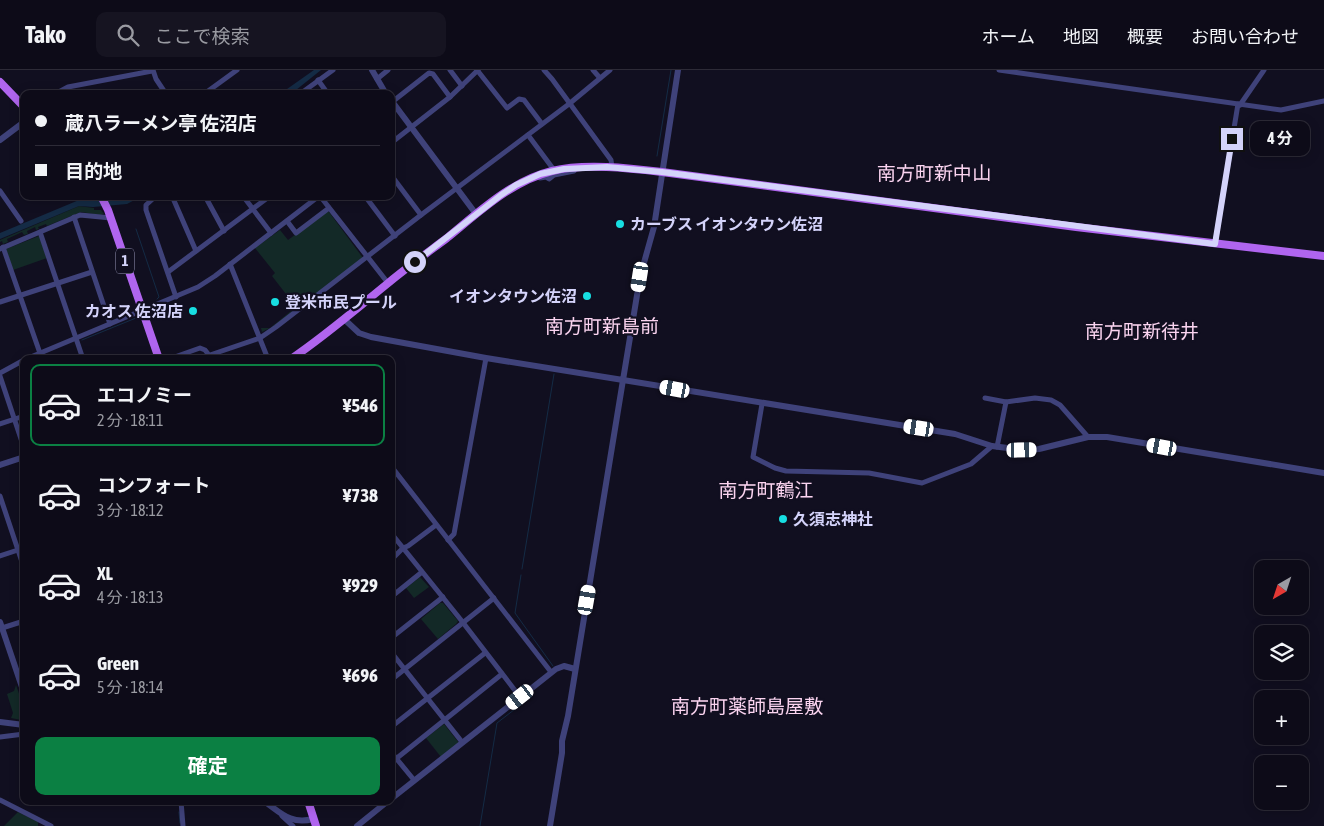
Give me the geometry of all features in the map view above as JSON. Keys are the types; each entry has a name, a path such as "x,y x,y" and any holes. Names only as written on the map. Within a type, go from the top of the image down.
{"main road":[{"path":"0,82 20,103"},
{"path":"297,355 476,214 512,188 529,179 554,170 612,167 662,172 1215,244 1324,256"},
{"name":"1","path":"103,200 157,355"},
{"path":"309,805 315,822"}],"street":[{"path":"64,90 153,70 163,90"},
{"path":"305,90 333,70"},
{"path":"372,70 384,90"},
{"path":"377,79 388,70"},
{"path":"450,70 462,86"},
{"path":"395,140 450,97 477,70 507,108 519,99 524,100 542,124"},
{"path":"544,70 611,160 612,167"},
{"path":"593,70 600,78"},
{"path":"216,355 260,338 569,104 610,70"},
{"path":"550,826 640,277 654,227 678,70"},
{"path":"999,70 1284,110 1324,101"},
{"path":"1215,244 1239,104 1264,70"},
{"path":"209,90 234,71"},
{"path":"395,99 429,73 433,74 450,97"},
{"path":"318,80 325,90"},
{"path":"395,105 476,214"},
{"path":"0,140 20,125"},
{"path":"528,135 554,170"},
{"path":"512,188 544,177 549,179 554,175 591,168"},
{"path":"395,181 421,215"},
{"path":"0,191 21,220"},
{"path":"152,200 146,205 146,210 176,297"},
{"path":"174,200 196,251"},
{"path":"207,200 224,231"},
{"path":"246,200 270,233"},
{"path":"168,272 265,200"},
{"path":"43,355 77,338 198,287 315,200"},
{"path":"323,200 388,283"},
{"path":"368,200 395,236"},
{"path":"286,221 296,233 329,208"},
{"path":"41,355 2,248 74,218 86,215 109,214"},
{"path":"74,218 110,324"},
{"path":"40,232 82,355"},
{"path":"230,264 266,355"},
{"path":"0,302 92,272"},
{"path":"344,319 359,333 371,336 486,358 955,434 1012,449 1039,449 1088,437 1107,438 1324,473"},
{"path":"181,355 200,348 209,355"},
{"path":"448,540 454,534 486,358"},
{"path":"20,362 0,374 20,436"},
{"path":"985,398 1006,402 1035,398 1051,400 1060,405 1088,437"},
{"path":"762,404 753,457 781,470 869,473 922,482 972,464 995,446 1006,402"},
{"path":"0,424 20,417"},
{"path":"0,465 20,458"},
{"path":"395,471 551,672"},
{"path":"0,496 20,546"},
{"path":"395,556 436,525"},
{"path":"395,538 520,697"},
{"path":"0,556 20,549"},
{"path":"395,593 422,572"},
{"path":"395,635 443,597"},
{"path":"395,677 464,624 494,598"},
{"path":"20,622 1,625 20,680"},
{"path":"395,724 485,653"},
{"path":"395,657 462,742"},
{"path":"395,795 551,672 564,666 575,669"},
{"path":"414,780 397,758 502,674"},
{"path":"0,722 20,725"},
{"path":"0,737 20,734"},
{"path":"0,800 52,826"},
{"path":"181,805 184,826"},
{"path":"269,805 293,826"},
{"path":"357,826 383,805"},
{"path":"273,808 293,821 315,822"}],"green space":[{"path":"79,206 101,210 104,214 81,212 47,226 46,224 38,227 39,229 36,230 35,227 27,231 28,234 24,235 22,232 7,239 8,242 3,244 2,241 0,242 0,240"},
{"path":"327,211 363,258 270,328 296,307 272,276 275,273 255,248 280,230 288,240"},
{"path":"39,236 47,258 13,270 6,249"},
{"path":"261,328 270,328 262,332"},
{"path":"420,577 429,587 414,598 406,588"},
{"path":"440,603 443,603 458,621 438,639 421,619"},
{"path":"16,685 20,696 20,720 11,718 13,713 7,694 14,691"},
{"path":"444,724 459,743 441,757 426,738"},
{"path":"18,812 38,822 38,826 4,826"}],"water":[{"path":"314,70 321,70 296,90 286,90"},
{"path":"79,200 134,200 127,204 93,207 79,206 0,239 0,233"}],"waterway":[{"path":"657,156 671,70"},
{"path":"136,229 159,297 157,299"},
{"path":"82,340 136,318"},
{"path":"522,569 554,374"},
{"path":"521,575 515,613 553,666"},
{"path":"480,826 497,723 528,699"},
{"path":"179,812 180,823"}],"place":[{"name":"カーブス イオンタウン佐沼","path":"620,224"},
{"name":"イオンタウン佐沼","path":"587,296"},
{"name":"登米市民プール","path":"275,302"},
{"name":"カオス 佐沼店","path":"193,311"},
{"name":"久須志神社","path":"783,519"}],"district":[{"name":"南方町新中山","path":"934,173"},
{"name":"南方町新島前","path":"602,326"},
{"name":"南方町新待井","path":"1142,331"},
{"name":"南方町鶴江","path":"766,490"},
{"name":"南方町薬師島屋敷","path":"747,706"}],"route":[{"path":"415,262 516,185 554,170 607,167 662,172 1215,244 1232,139"}]}
